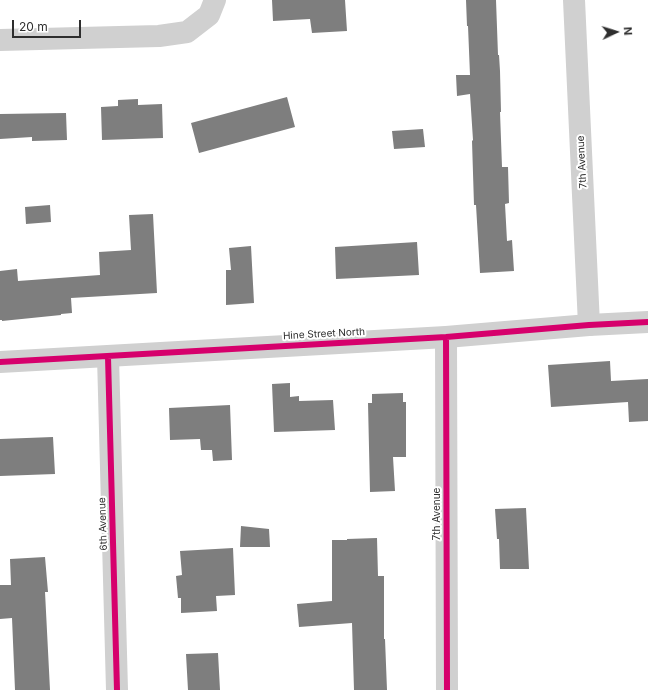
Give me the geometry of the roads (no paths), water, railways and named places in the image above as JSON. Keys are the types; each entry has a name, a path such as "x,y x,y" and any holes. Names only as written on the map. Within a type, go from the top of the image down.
{"street":[{"path":"0,40 159,36 187,32 209,15 215,0"},
{"name":"7th Avenue","path":"574,0 589,325"},
{"name":"Hine Street North","path":"0,362 446,338 589,325 648,322"},
{"name":"7th Avenue","path":"446,338 447,690"},
{"name":"6th Avenue","path":"108,357 117,690"}]}
